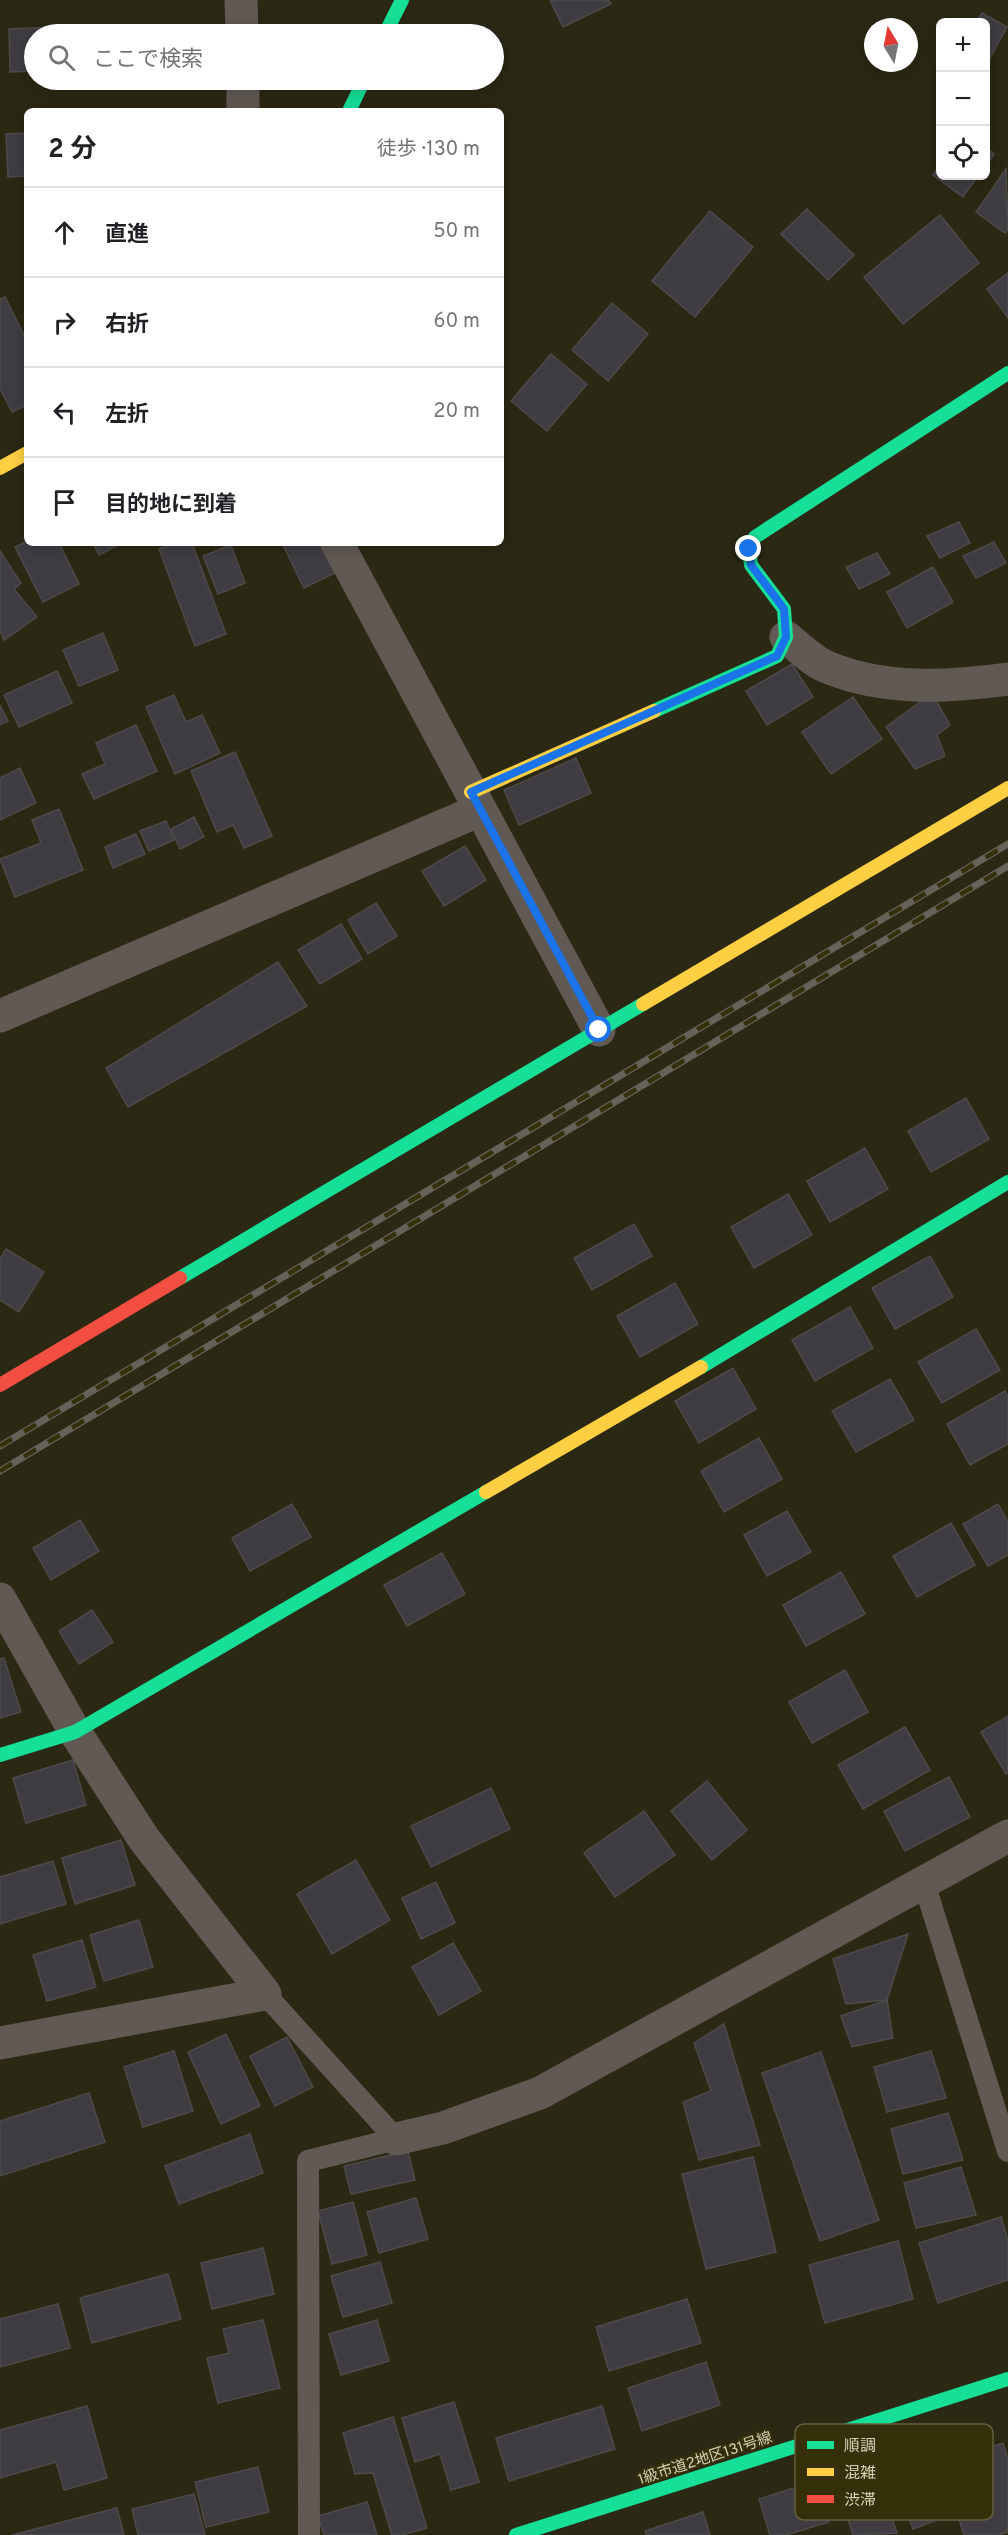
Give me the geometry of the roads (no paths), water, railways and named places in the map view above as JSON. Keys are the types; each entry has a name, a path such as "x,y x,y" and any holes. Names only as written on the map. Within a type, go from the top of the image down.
{"street":[{"path":"241,0 242,24"},
{"path":"390,24 402,0"},
{"path":"243,90 243,108"},
{"path":"350,108 359,90"},
{"path":"0,1016 475,801 777,656 786,637 784,609 751,565 749,549 755,537 1008,373"},
{"path":"0,468 24,455"},
{"path":"339,546 599,1030"},
{"path":"786,637 825,667 884,684 933,686 1008,679"},
{"path":"0,1385 1008,788"},
{"path":"0,1755 75,1732 743,1342 1008,1182"},
{"path":"0,1599 75,1732 144,1839 265,1994 0,2043"},
{"path":"396,2139 443,2128 540,2093 1008,1836"},
{"name":"1級市道2地区131号線","path":"866,2424 1008,2379"},
{"name":"1級市道2地区131号線","path":"516,2535 795,2447"}],"lane":[{"path":"924,1883 1002,2112 1008,2151"},
{"path":"265,1994 396,2139 308,2161 309,2535"}],"railway":[{"path":"0,1446 1008,844"},
{"path":"0,1471 1008,866"}]}
